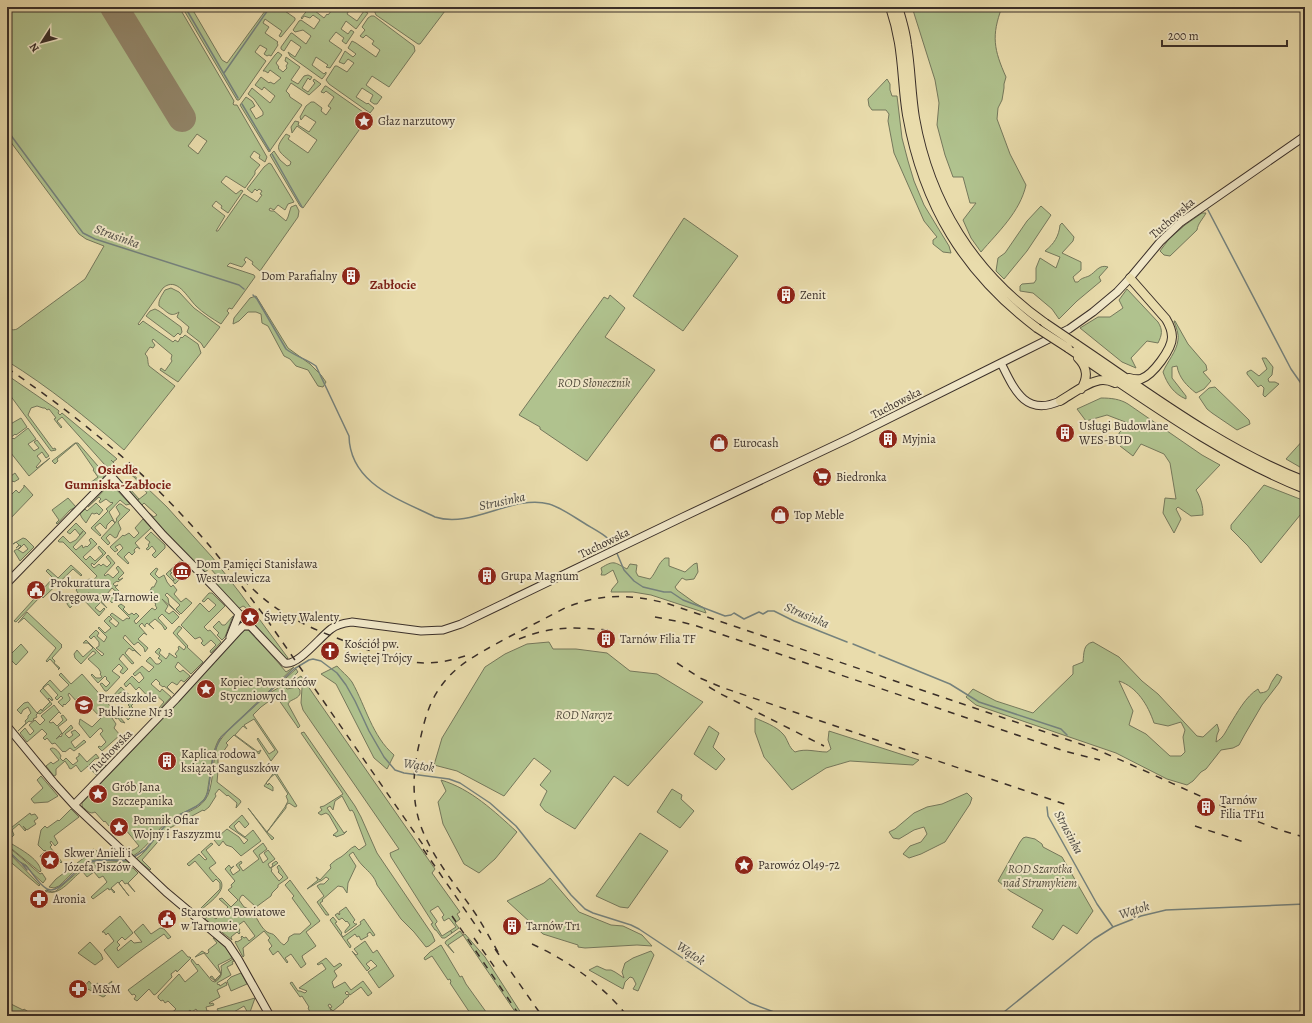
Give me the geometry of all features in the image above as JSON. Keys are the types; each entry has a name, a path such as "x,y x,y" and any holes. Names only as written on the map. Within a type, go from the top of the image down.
{"main road":[{"path":"890,7 899,41 907,113 921,174 934,205 959,247 989,286 1015,311 1076,344 1199,426 1243,452 1274,468 1305,481"},
{"path":"898,7 907,44 915,117 919,139 935,189 955,228 978,262 1041,326 1068,348 1209,441 1279,478 1305,489"},
{"path":"1117,372 1131,379 1136,380 1143,378 1150,373 1165,355 1170,347 1172,337 1170,327 1161,312 1130,278"},
{"path":"1068,348 1081,361 1086,370 1086,380 1081,389"},
{"path":"1150,373 1148,380 1150,389 1166,404"},
{"path":"1060,401 1093,382 1104,380 1109,380 1130,390"}],"street":[{"name":"Tuchowska","path":"74,805 176,699 241,628 250,626 283,662 290,664 332,628 341,624 352,622 421,631 443,630 495,609 615,549 850,438 1041,344 1074,326 1109,300 1130,278 1160,242 1181,222 1305,136"},
{"path":"1001,363 1016,392 1025,401 1040,406 1060,401"},
{"path":"7,583 111,476 159,530 250,626"},
{"name":"Tuchowska","path":"229,641 239,614"},
{"path":"7,726 74,805 171,897 228,944 270,1016"}],"green space":[{"path":"7,7 179,7 234,101 233,104 237,105 267,157 265,162 259,158 260,155 254,151 250,157 260,165 245,188 226,176 221,182 236,194 241,190 243,191 228,213 221,208 222,206 216,201 212,206 225,216 216,231 218,231 244,194 257,202 262,195 260,194 262,191 259,189 257,191 255,189 252,193 247,189 264,167 269,163 294,202 288,204 285,210 278,205 274,210 270,208 269,210 274,211 286,221 291,207 296,205 299,211 298,217 260,271 252,264 253,262 246,257 244,260 246,262 242,267 230,263 227,266 254,275 255,277 232,309 229,308 227,311 229,313 221,324 199,309 177,286 173,284 163,288 138,324 139,325 143,321 173,342 175,340 178,342 181,337 182,338 185,335 198,344 201,353 178,382 160,370 161,368 165,371 172,361 172,355 153,339 152,341 155,345 153,348 150,347 145,354 149,366 175,386 124,450 67,403 38,381 7,361 7,325 11,329 17,329 85,279 104,246 86,239 79,234 7,137","holes":["197,134 207,141 198,154 188,146"]},
{"path":"182,7 191,7 222,60 227,63 268,7 284,7 282,9 295,18 295,20 281,37 279,36 282,31 265,19 263,23 269,27 265,33 278,42 278,45 271,56 267,56 264,54 267,49 260,45 255,52 266,61 239,100 237,100"},
{"path":"310,7 324,18 332,10 328,7 351,7 347,14 357,21 364,11 368,13 356,29 346,21 341,29 348,34 351,30 354,32 346,44 342,41 344,38 336,32 329,41 342,50 330,68 326,67 328,65 316,57 312,65 324,74 326,72 322,79 290,56 288,52 295,57 301,47 291,40 284,51 281,49 291,33 306,44 311,36 303,30 295,32 293,30 301,20 314,29 320,20 313,15 310,18 304,16 302,19 301,18"},
{"path":"376,7 448,7 420,44 418,44 376,15 374,10"},
{"path":"912,7 1002,7 996,26 995,43 1006,77 1002,100 998,108 997,119 1010,154 1026,185 1014,213 981,252 971,238 963,220 976,203 970,203 963,177 953,177 945,155 937,125 939,103 935,80"},
{"path":"371,16 374,16 414,46 415,51 389,87 372,76 366,85 382,97 377,104 370,101 373,95 362,88 356,97 374,108 370,113 329,84 326,80 335,66 347,72 354,63 348,59 344,64 339,62 345,51 353,57 356,54 348,48 352,41 376,57 380,50 372,44 374,41 366,35 363,38 360,36 365,30 362,27"},
{"path":"278,52 282,55 276,63 279,67 278,68 283,72 287,68 286,66 288,63 285,61 286,57 300,67 291,80 298,84 304,76 308,75 312,77 310,80 308,78 302,88 308,92 315,83 313,81 314,79 321,84 309,95 291,83 286,91 290,97 302,105 269,152 240,105 246,97 252,101 255,106 250,109 256,119 263,115 263,112 254,99 248,94 252,88 270,103 275,96 264,87 262,90 255,85 261,77 269,83 274,84 281,78 270,70 268,73 263,71"},
{"path":"887,79 890,84 892,96 897,96 902,138 914,181 924,205 949,246 951,253 943,252 933,244 933,240 937,237 924,221 894,153 888,121 889,114 886,110 872,110 869,106 868,99"},
{"path":"325,86 366,114 367,119 303,208 300,206 270,155 274,151 280,160 287,166 290,165 291,162 280,152 279,149 280,143 286,134 290,136 288,139 308,153 317,140 297,126 292,133 291,127 295,121 299,122 298,125 309,132 316,122 305,115 301,120 300,117 306,106 311,102 314,102 322,108 321,111 326,115 331,108 328,106 334,97 326,91 324,93 321,92"},
{"path":"1041,206 1051,215 1027,251 1004,279 996,271 998,258 1005,253 1027,221"},
{"path":"1202,213 1206,213 1199,223 1197,230 1170,256 1164,255 1160,251 1169,239"},
{"path":"684,218 738,256 683,331 633,296"},
{"path":"1062,223 1074,237 1073,241 1062,253 1081,262 1081,270 1073,277 1075,282 1089,276 1100,267 1108,267 1099,277 1101,281 1077,301 1059,319 1052,309 1033,293 1020,291 1020,286 1022,284 1034,283 1036,280 1036,268 1040,258 1056,268 1060,257 1045,251 1056,240 1060,225"},
{"path":"171,288 179,292 194,308 220,327 204,348 201,343 187,332 189,327 177,317 179,312 176,314 171,314 159,306 165,290"},
{"path":"1127,289 1158,322 1161,330 1158,343 1147,341 1131,358 1136,368 1122,362 1080,328 1098,317 1110,317 1123,308 1119,300"},
{"name":"ROD Słonecznik","path":"610,295 625,308 605,337 655,370 587,461 540,429 540,427 519,415 604,297 608,299"},
{"path":"256,296 288,348 310,364 321,375 326,382 323,387 318,386 308,370 296,366 290,359 284,356 268,326 262,323 261,314 256,312 248,312 239,321 233,324 234,318 250,298"},
{"path":"155,309 181,327 182,332 180,335 178,333 174,337 146,316 150,311"},
{"path":"1174,321 1188,344 1206,365 1207,370 1203,372 1211,381 1204,389 1196,393 1184,381 1177,366 1172,367 1172,378 1186,396 1186,399 1172,388 1163,372 1174,352 1178,340"},
{"path":"1262,358 1266,358 1273,367 1272,375 1268,379 1269,382 1279,384 1265,397 1263,395 1264,388 1261,385 1258,387 1247,374 1247,372 1251,370 1259,376 1267,369"},
{"path":"7,375 58,410 60,415 62,413 116,458 117,459 113,462 115,464 110,468 105,465 62,417 57,421 62,427 61,428 49,409 47,410 37,406 31,408 28,415 53,449 55,448 56,450 51,451 7,391"},
{"path":"1215,387 1249,420 1250,424 1237,430 1207,409 1199,397 1209,388"},
{"path":"1101,398 1115,399 1128,404 1202,455 1220,465 1196,490 1203,508 1203,515 1191,516 1178,507 1176,509 1181,519 1174,533 1163,513 1165,498 1176,499 1170,463 1164,454 1141,444 1133,456 1120,446 1119,433 1128,423 1107,415 1086,421 1077,409"},
{"path":"21,418 27,427 9,439 14,439 28,428 36,439 28,444 34,451 39,448 34,442 37,440 49,456 46,458 42,452 37,456 41,461 36,467 37,468 50,458 29,476 7,448 7,426"},
{"path":"1305,438 1305,470 1286,459"},
{"path":"75,443 57,459 58,461 55,464 52,461"},
{"path":"76,443 78,443 104,473 104,477 91,491 86,486 98,477"},
{"path":"124,466 167,507 212,557 288,658 286,660 250,621 251,620 247,617 249,614 245,607 243,606 238,609 208,577 209,575 214,579 217,576 210,568 204,573 148,514 149,513 154,517 157,515 144,503 142,505 145,508 144,510 128,490 130,486 132,487 130,489 139,499 138,500 147,493 135,478 123,468"},
{"path":"15,473 19,479 11,482 11,487 8,489 12,494 16,490 19,493 24,485 33,495 7,521 7,479"},
{"path":"1264,485 1305,501 1305,509 1261,563 1248,546 1231,529 1231,525"},
{"path":"108,486 113,486 130,504 126,505 120,500 109,512 115,523 112,520 107,525 106,529 100,523 95,527 101,535 100,536 91,528 108,511 106,509 113,503 106,499 100,503 99,501 101,499 99,497 88,507"},
{"path":"68,498 76,507 70,510 57,524 56,523 59,520 52,510"},
{"path":"96,503 103,510 99,515 97,513 92,513 86,523 80,514 85,509 87,511"},
{"path":"121,504 130,510 118,522 121,529 117,537 115,538 110,534 106,538 110,543 108,545 101,538 115,523 120,514 116,507"},
{"path":"143,519 151,528 135,543 140,549 137,547 132,555 129,552 124,557 129,563 128,564 117,554 123,548 120,544 115,547 118,550 115,552 110,547 123,535 124,536 129,533 134,538 139,533 135,528"},
{"path":"76,523 86,533 73,547 76,550 82,545 83,548 86,546 87,547 91,543 89,540 91,538 97,544 83,557 86,560 90,556 95,561 103,554 98,548 99,546 106,553 94,565 92,563 91,565 94,568 99,564 101,566 103,564 107,567 111,563 106,557 108,555 115,563 104,575 105,576 108,574 113,578 119,572 116,568 118,566 124,573 118,579 123,578 113,584 115,586 118,585 115,587 121,593 120,595 112,588 107,594 111,598 116,594 118,596 112,603 106,596 101,601 107,608 92,594 88,593 84,597 86,599 91,595 100,603 95,608 100,612 104,608 105,609 99,616 82,598 70,608 67,604 68,600 69,601 78,593 76,590 86,580 90,579 93,581 97,576 63,542 58,541 63,536 70,543 76,540 80,535 75,529 70,534 67,532"},
{"path":"151,532 165,545 165,548 155,558 152,555 156,551 152,546 148,550 146,549 150,542 145,538"},
{"path":"23,538 34,547 20,561 14,551 17,549 23,553 28,549 24,544 19,549 21,546 20,545 16,548 19,545 16,542"},
{"path":"665,558 669,558 669,566 685,572 697,563 698,572 694,579 686,580 682,578 675,587 677,590 704,608 706,613 651,595 633,592 611,592 618,582 613,570 605,575 601,575 601,568 609,564 616,563 627,569 630,564 637,565 636,572 638,576 650,579"},
{"path":"180,561 189,570 175,584 166,574","holes":["173,569 180,575 173,581 174,579 170,574 172,573 170,571"]},
{"path":"71,565 82,575 81,576 73,569 43,598 41,596 16,622 14,621 53,578 46,571 48,569 58,578"},
{"path":"156,568 158,569 155,574 159,578 164,575 171,587 173,585 177,590 174,594 181,602 186,598 192,603 181,614 176,609 180,605 167,593 165,595 168,598 169,604 180,615 162,599 168,606 165,611 169,614 173,611 179,617 172,624 162,614 158,618 167,628 165,630 155,619 149,624 154,629 147,623 145,627 142,623 139,626 147,635 144,633 138,639 148,648 145,652 144,648 138,642 134,645 125,635 123,638 141,656 129,648 125,653 134,663 132,664 123,654 119,659 128,669 123,674 120,672 123,668 119,664 112,671 120,677 107,691 105,691 100,684 102,683 106,687 110,683 106,679 107,678 105,676 98,683 91,675 92,674 96,678 102,677 99,669 88,659 96,653 93,651 81,664 75,658 74,654 77,650 83,657 93,648 88,643 83,643 86,640 102,656 104,654 96,648 99,646 99,642 94,636 91,639 89,637 96,630 99,633 97,636 104,642 107,637 98,628 99,627 105,633 111,628 104,621 109,616 112,619 109,621 116,627 119,623 110,615 112,613 123,621 130,618 118,606 121,604 125,607 123,609 129,615 132,613 134,615 136,613 139,616 134,621 136,624 152,608 155,610 157,608 155,605 156,604 151,600 154,596 150,591 157,581 150,574"},
{"path":"209,593 212,593 225,606 204,627 208,631 210,630 221,642 211,653 210,651 216,645 211,640 204,646 201,643 203,641 200,637 195,639 181,625 200,603 209,612 216,605 208,598 204,602 202,601"},
{"path":"27,612 62,645 62,647 52,658 55,661 54,663 60,668 59,669 50,659 47,662 46,661 56,648 24,618 18,623"},
{"path":"233,616 225,637 222,640 217,635 219,633 213,627 219,621 222,625 225,625"},
{"path":"179,626 182,628 177,634 188,646 187,647 203,662 191,674 178,662 175,667 180,672 183,670 190,676 184,682 181,680 177,685 172,682 167,687 174,694 159,684 160,683 156,679 151,684 160,692 162,689 171,697 160,709 159,708 164,702 156,695 152,694 154,696 151,698 153,702 139,687 136,690 130,683 126,687 124,684 132,676 139,683 144,678 140,672 135,676 133,674 142,666 149,672 154,667 146,661 150,657 156,664 159,664 162,661 158,658 160,656 155,652 159,648 161,650 159,653 166,659 169,653 176,658 177,656 175,654 179,649 179,646 184,650 186,647 173,633"},
{"path":"244,630 248,630 286,672 294,667 219,739 213,754 207,792 203,800 195,807 165,823 144,848 133,856 129,852 139,846 117,819 109,826 95,812 91,813 82,806 82,803 153,729"},
{"name":"ROD Narcyz","path":"549,642 553,649 576,649 607,653 630,671 657,674 703,702 628,786 614,776 575,829 545,811 540,805 547,791 540,785 551,771 534,758 504,796 457,771 434,765 442,738 485,667 505,654 527,644"},
{"path":"1093,642 1119,657 1142,681 1158,694 1197,736 1203,737 1217,724 1219,730 1216,742 1224,735 1239,710 1254,692 1258,689 1260,693 1266,692 1277,674 1282,677 1262,705 1239,745 1233,748 1221,750 1206,769 1187,785 1167,779 1116,753 976,705 966,697 973,689 996,701 1033,713 1073,674 1073,666 1083,662 1085,649 1090,643","holes":["1119,681 1136,692 1145,703 1154,723 1168,726 1181,722 1185,730 1183,737 1185,752 1181,756 1170,756 1146,734 1129,725 1133,711"]},
{"path":"21,644 28,652 16,665 8,657"},
{"path":"337,666 352,682 380,739 394,755 387,769 374,758 336,684 321,674"},
{"path":"296,669 298,672 295,675 296,679 301,676 435,869 432,873 460,912 457,914 460,919 455,923 459,928 445,938 442,938 431,924 433,923 391,857 390,853 399,849 303,710 301,703 302,688 293,679 286,688 297,687 300,690 299,696 290,701 288,704 300,726 298,728 276,696 253,715 278,752 271,761 257,739 258,738 269,754 275,750 254,719 244,725 247,729 243,726 235,735 258,752 261,750 259,754 234,735 226,743 228,745 218,759 218,763 222,766 218,771 217,782 240,800 241,802 236,808 237,803 219,789 209,807 170,828 142,860 151,869 150,870 136,859 146,850 166,825 175,818 202,804 210,789 215,752 220,740 240,719 268,694 278,688 277,686","holes":["438,906 444,915 442,917 444,921 449,918 456,927 442,936 435,924 437,921 430,911"]},
{"name":"Przedszkole Publiczne Nr 13","path":"61,673 71,684 82,674 125,723 121,722 118,718 116,719 113,716 112,717 116,724 114,728 120,735 102,751 98,747 101,747 106,742 100,734 103,731 101,728 90,738 79,724 80,719 92,727 101,718 83,699 78,703 69,693 68,695 70,700 63,705 63,707 58,702 63,698 61,696 57,700 55,698 58,695 48,684 43,688 50,680 61,692 69,685 59,675"},
{"path":"121,687 136,701 131,706 133,708 130,711 132,713 128,720 123,713 130,707 128,705 132,701 126,695 127,694 125,692 124,694 121,692 117,695 119,698 115,702 112,699"},
{"path":"43,688 52,700 53,699 52,701 49,698 48,699 52,704 40,714 38,713 36,715 37,717 33,719 34,720 31,722 29,721 18,731 26,723 25,721 31,713 28,707 23,710 21,714 17,710 24,703 28,702 37,713 41,709 42,711 50,702 40,691"},
{"path":"54,705 61,714 59,712 49,722 53,722 57,726 63,720 61,716 63,715 67,720 58,727 62,733 56,739 60,736 61,737 71,725 73,728 65,734 69,738 73,735 71,732 75,730 80,735 71,742 75,748 84,740 86,742 74,751 70,748 63,752 55,743 52,744 47,738 45,740 43,738 47,734 42,729 27,742 20,733 25,728 30,735 34,731 29,725 35,720 40,725 45,720 41,716"},
{"path":"755,718 770,724 780,731 795,752 807,750 827,752 831,749 828,740 829,731 919,760 913,765 850,761 826,768 792,790 764,757 755,732"},
{"path":"709,726 719,733 713,747 725,759 716,770 694,754"},
{"path":"304,732 355,806 377,853 432,934 435,941 429,946 426,947 401,919 373,877 360,863 353,852 349,855 356,866 348,883 347,893 343,887 338,886 320,903 329,915 326,915 317,902 324,896 317,886 324,884 329,879 326,877 307,889 318,880 316,877 320,880 331,868 330,865 352,848 355,846 359,850 366,845 354,813 352,810 350,811 342,796 335,801 333,810 330,806 327,808 344,833 347,831 344,834 336,837 335,835 334,836 333,835 338,831 329,815 326,813 321,815 318,813 322,810 320,807 343,794 301,733"},
{"path":"52,748 58,752 63,761 66,758 73,765 78,761 76,758 79,756 79,753 87,762 96,754 99,758 95,759 89,765 95,772 102,765 99,762 101,760 106,766 96,775 88,766 81,772 76,765 71,769 69,768 65,761 56,769 56,775 54,776 46,766 51,762 53,764 59,760 50,749"},
{"path":"275,771 297,806 295,807 289,803 286,805 288,801 286,796 288,794 275,774 268,781"},
{"path":"41,776 58,796 48,802 34,803 31,799 43,788 37,780"},
{"path":"441,780 472,795 491,809 517,832 495,859 479,873 464,864 443,824 438,802 446,791"},
{"path":"266,783 268,785 269,783 273,787 273,791 264,786"},
{"path":"672,789 682,795 681,799 694,811 680,828 657,812"},
{"path":"967,793 972,798 970,804 945,842 921,854 909,858 903,854 910,846 921,842 927,834 924,827 914,830 899,839 893,838 889,832 895,829 914,813 927,807 942,804"},
{"path":"286,805 286,808 267,832 285,807"},
{"path":"248,808 267,832 274,838 272,840"},
{"path":"71,809 79,817 54,836 58,843 55,846 51,841 50,843 52,845 50,847 62,862 61,863 57,859 54,859 56,855 52,853 41,858 40,856 46,851 38,845 41,830 45,826 47,828 58,820 59,821"},
{"path":"30,813 31,815 35,814 38,818 34,821 36,824 27,830 23,826 26,830 25,831 19,824 12,830 14,835 12,837 7,834 7,831"},
{"path":"242,815 249,824 245,828 239,821 234,826 237,831 245,837 253,830 261,841 241,856 223,841 219,846 214,840 227,829 239,837 244,844 248,840 229,827"},
{"path":"640,833 668,851 628,908 620,907 596,896"},
{"name":"ROD Szarotka nad Strumykiem","path":"1026,837 1035,839 1042,844 1043,847 1062,857 1093,911 1077,934 1063,925 1053,940 1032,927 1043,910 1010,891 998,881 1020,842"},
{"path":"7,841 32,858 39,866 41,871 40,872 7,845"},
{"path":"211,843 213,844 206,850 216,863 209,868 220,880 222,888 217,896 202,909 201,908 220,889 220,883 216,879 213,882 195,861 189,866 187,864 199,854 205,860 207,859 201,852"},
{"path":"263,843 267,849 259,855 263,863 268,859 264,853 268,850 275,859 268,864 270,868 276,861 278,863 271,868 271,871 279,881 283,877 278,872 277,867 279,865 288,878 278,885 271,896 256,907 243,895 239,900 244,907 251,911 267,932 274,935 284,945 288,941 289,937 294,934 300,934 311,924 292,898 294,896 285,885 290,880 320,921 306,932 316,946 302,956 306,964 301,968 291,954 285,958 288,962 287,963 278,951 273,955 269,949 272,946 268,940 270,938 264,931 243,948 243,957 235,942 242,939 242,936 244,938 246,937 249,941 255,936 244,921 237,926 240,933 239,934 237,932 231,937 232,940 205,919 209,914 216,919 228,907 219,899 222,898 231,907 238,900 228,890 232,887 231,885 235,881 225,869 229,865 231,868 234,866 230,870 233,875 240,870 236,865 241,861 242,863 239,865 243,871 259,859 253,851"},
{"path":"7,846 40,874 42,873 46,879 43,883 26,865 20,862 7,849"},
{"path":"93,849 107,856 118,851 125,858 88,862 77,869 59,886 54,888 49,887 56,879 89,854"},
{"path":"7,851 40,885 39,886 7,859"},
{"path":"128,861 131,867 96,865 80,872 61,889 56,892 52,892 56,891 80,870 92,863"},
{"path":"98,866 133,868 138,873 128,883 135,892 122,880 119,883 129,896 118,882 111,888 115,892 114,893 108,888 93,899 91,897 107,882 103,876 99,878 94,872 87,877 83,872"},
{"path":"550,878 579,912 611,925 623,926 642,935 652,946 637,945 585,948 578,947 578,945 543,934 507,901 544,883"},
{"path":"346,907 355,920 353,922 357,924 345,933 350,925 342,918 339,920 335,915 338,913 339,915 339,912"},
{"path":"120,916 133,933 125,940 122,937 117,942 120,945 117,948 118,951 131,940 134,943 142,942 134,932 143,924 151,934 160,928 164,929 171,937 168,939 164,934 118,968 104,950 114,941 108,933 106,935 102,932"},
{"path":"333,917 337,922 335,923 343,937 361,924 360,922 364,919 375,935 373,936 370,932 367,934 368,936 361,940 359,936 357,937 355,934 347,940 351,946 350,948 330,920"},
{"path":"460,931 463,935 448,945 454,953 445,943"},
{"path":"465,934 485,957 523,1016 518,1016 463,935"},
{"path":"213,938 215,938 227,949 232,958 218,965 221,974 204,953 195,957 202,951 207,954 209,952 208,950 217,943"},
{"path":"365,941 373,953 377,950 394,976 379,988 368,972 377,966 371,960 366,964 370,968 367,971 352,951 356,955 358,954 354,949"},
{"path":"90,942 101,954 103,959 95,965 78,953"},
{"path":"441,945 460,977 462,976 489,1016 472,1016 450,983 450,979 448,980 432,956 425,960 424,958 430,952"},
{"path":"182,950 188,957 191,958 177,972 176,970 171,974 172,977 156,994 154,995 149,989 137,1001 134,999 136,996 134,994 132,995 128,990"},
{"path":"651,951 654,955 638,991 633,989 636,984 633,978 630,977 625,982 623,989 589,970 597,966 606,970 611,970 624,978 622,972 625,963"},
{"path":"326,958 334,967 340,963 342,965 334,971 337,976 332,982 334,988 345,982 351,990 363,981 372,993 368,996 361,987 350,995 347,991 345,993 349,996 333,1011 330,1008 332,1007 330,1004 328,1005 332,1012 325,1016 323,1014 320,1016 312,1016 308,1008 309,1007 302,996 300,997 290,983 292,982 298,991 305,993 307,991 299,988 326,969 322,963 317,964"},
{"path":"192,959 212,981 215,982 221,975 221,966 233,959 233,964 227,967 231,975 217,983 220,986 226,982 227,985 217,990 220,997 209,1003 213,1003 214,1005 206,1007 211,1016 196,1016 195,1014 198,1012 196,1009 192,1012 190,1010 183,1016 168,1016 176,1009 168,1001 165,1003 163,1000 161,1001 158,996 179,974 185,982 198,971 191,961"},
{"path":"241,973 247,984 231,991 227,981 231,977"},
{"path":"221,974 215,981 210,977 212,976 215,980"},
{"path":"89,981 93,986 98,983 102,989 112,981 105,996 103,997 84,987"},
{"path":"255,998 249,1015 244,1006 227,1016 221,1016 217,1009"},
{"path":"11,1004 23,1010 24,1009 33,1016 9,1016"}],"waterway":[{"path":"185,7 238,98"},
{"path":"224,73 270,7"},
{"path":"242,104 270,151"},
{"name":"Strusinka","path":"7,130 83,233 95,239 239,285 244,289"},
{"path":"272,154 302,207"},
{"path":"1208,210 1291,369 1305,389"},
{"name":"Strusinka","path":"253,295 257,299 286,349 316,366 349,436 352,453 358,466 367,478 379,488 407,504 435,517 449,519 463,519 478,516 521,504 535,502 549,504 562,510 601,534 615,547"},
{"name":"Strusinka","path":"616,551 624,570 634,581 643,587 664,592 671,592 683,600 725,616 734,613 744,619 759,612 763,614 768,611 774,611 794,621 847,642"},
{"name":"Strusinka","path":"853,644 875,653"},
{"name":"Strusinka","path":"879,655 950,684 979,702 1061,729 1067,735"},
{"name":"Wątok","path":"134,857 145,850 167,823 197,806 205,799 208,792 214,752 221,737 294,669 313,659 321,661 337,673 346,685 369,731 384,757 395,770 404,773 449,779 460,783 490,803 516,826 571,895 585,909 639,929 750,1003 774,1012 790,1014 801,1012 819,1016"},
{"name":"Strusinka","path":"1047,807 1048,816 1097,904 1113,927"},
{"name":"Wątok","path":"7,850 26,866 41,884 47,889 51,890 61,885 80,867 88,862 99,860 127,860"},
{"name":"Wątok","path":"81,868 91,863"},
{"name":"Wątok","path":"22,864 27,870"},
{"name":"Wątok","path":"999,1016 1094,939 1113,927 1141,916 1166,910 1305,904"}],"runway":[{"path":"114,7 182,118"}],"railway":[{"path":"7,368 76,418 120,455 161,493 203,538 263,614 428,852"},
{"path":"243,579 268,602 294,619 323,633 381,655 399,660 426,663 460,658 471,654"},
{"path":"498,952 477,916 435,856 420,824 415,803 414,782 418,749 426,717 430,705 440,688 463,664 503,640 565,608 578,603 604,598 642,598 669,604 1095,749 1232,811 1280,830 1305,837"},
{"path":"655,617 694,625 1064,751 1100,760"},
{"path":"519,639 542,632 563,628 608,630"},
{"path":"677,663 700,678 721,687 1070,806"},
{"path":"709,687 824,746"},
{"path":"1195,826 1247,843"},
{"path":"423,849 481,933"},
{"path":"452,916 520,1016"},
{"path":"474,938 498,972"},
{"path":"532,944 545,950 584,974 607,994 627,1016"},
{"path":"495,949 542,1016"}],"place":[{"name":"Głaz narzutowy","path":"364,121"},
{"name":"Dom Parafialny","path":"351,276"},
{"name":"Zenit","path":"786,295"},
{"name":"Usługi Budowlane WES-BUD","path":"1065,433"},
{"name":"Myjnia","path":"888,439"},
{"name":"Eurocash","path":"719,443"},
{"name":"Biedronka","path":"822,477"},
{"name":"Top Meble","path":"780,515"},
{"name":"Dom Pamięci Stanisława Westwalewicza","path":"182,571"},
{"name":"Grupa Magnum","path":"487,576"},
{"name":"Prokuratura Okręgowa w Tarnowie","path":"36,590"},
{"name":"Święty Walenty","path":"250,617"},
{"name":"Tarnów Filia TF","path":"606,639"},
{"name":"Kościół pw. Świętej Trójcy","path":"330,651"},
{"name":"Kopiec Powstańców Styczniowych","path":"206,689"},
{"name":"Przedszkole Publiczne Nr 13","path":"84,705"},
{"name":"Kaplica rodowa książąt Sanguszków","path":"167,761"},
{"name":"Grób Jana Szczepanika","path":"98,794"},
{"name":"Tarnów Filia TF11","path":"1206,807"},
{"name":"Pomnik Ofiar Wojny i Faszyzmu","path":"119,827"},
{"name":"Skwer Anieli i Józefa Piszów","path":"50,860"},
{"name":"Parowóz Ol49-72","path":"744,865"},
{"name":"Aronia","path":"39,899"},
{"name":"Starostwo Powiatowe w Tarnowie","path":"167,919"},
{"name":"Tarnów Tr1","path":"512,926"},
{"name":"M&M","path":"78,989"}],"district":[{"name":"Zabłocie","path":"393,284"},
{"name":"Osiedle Gumniska-Zabłocie","path":"118,476"}]}
